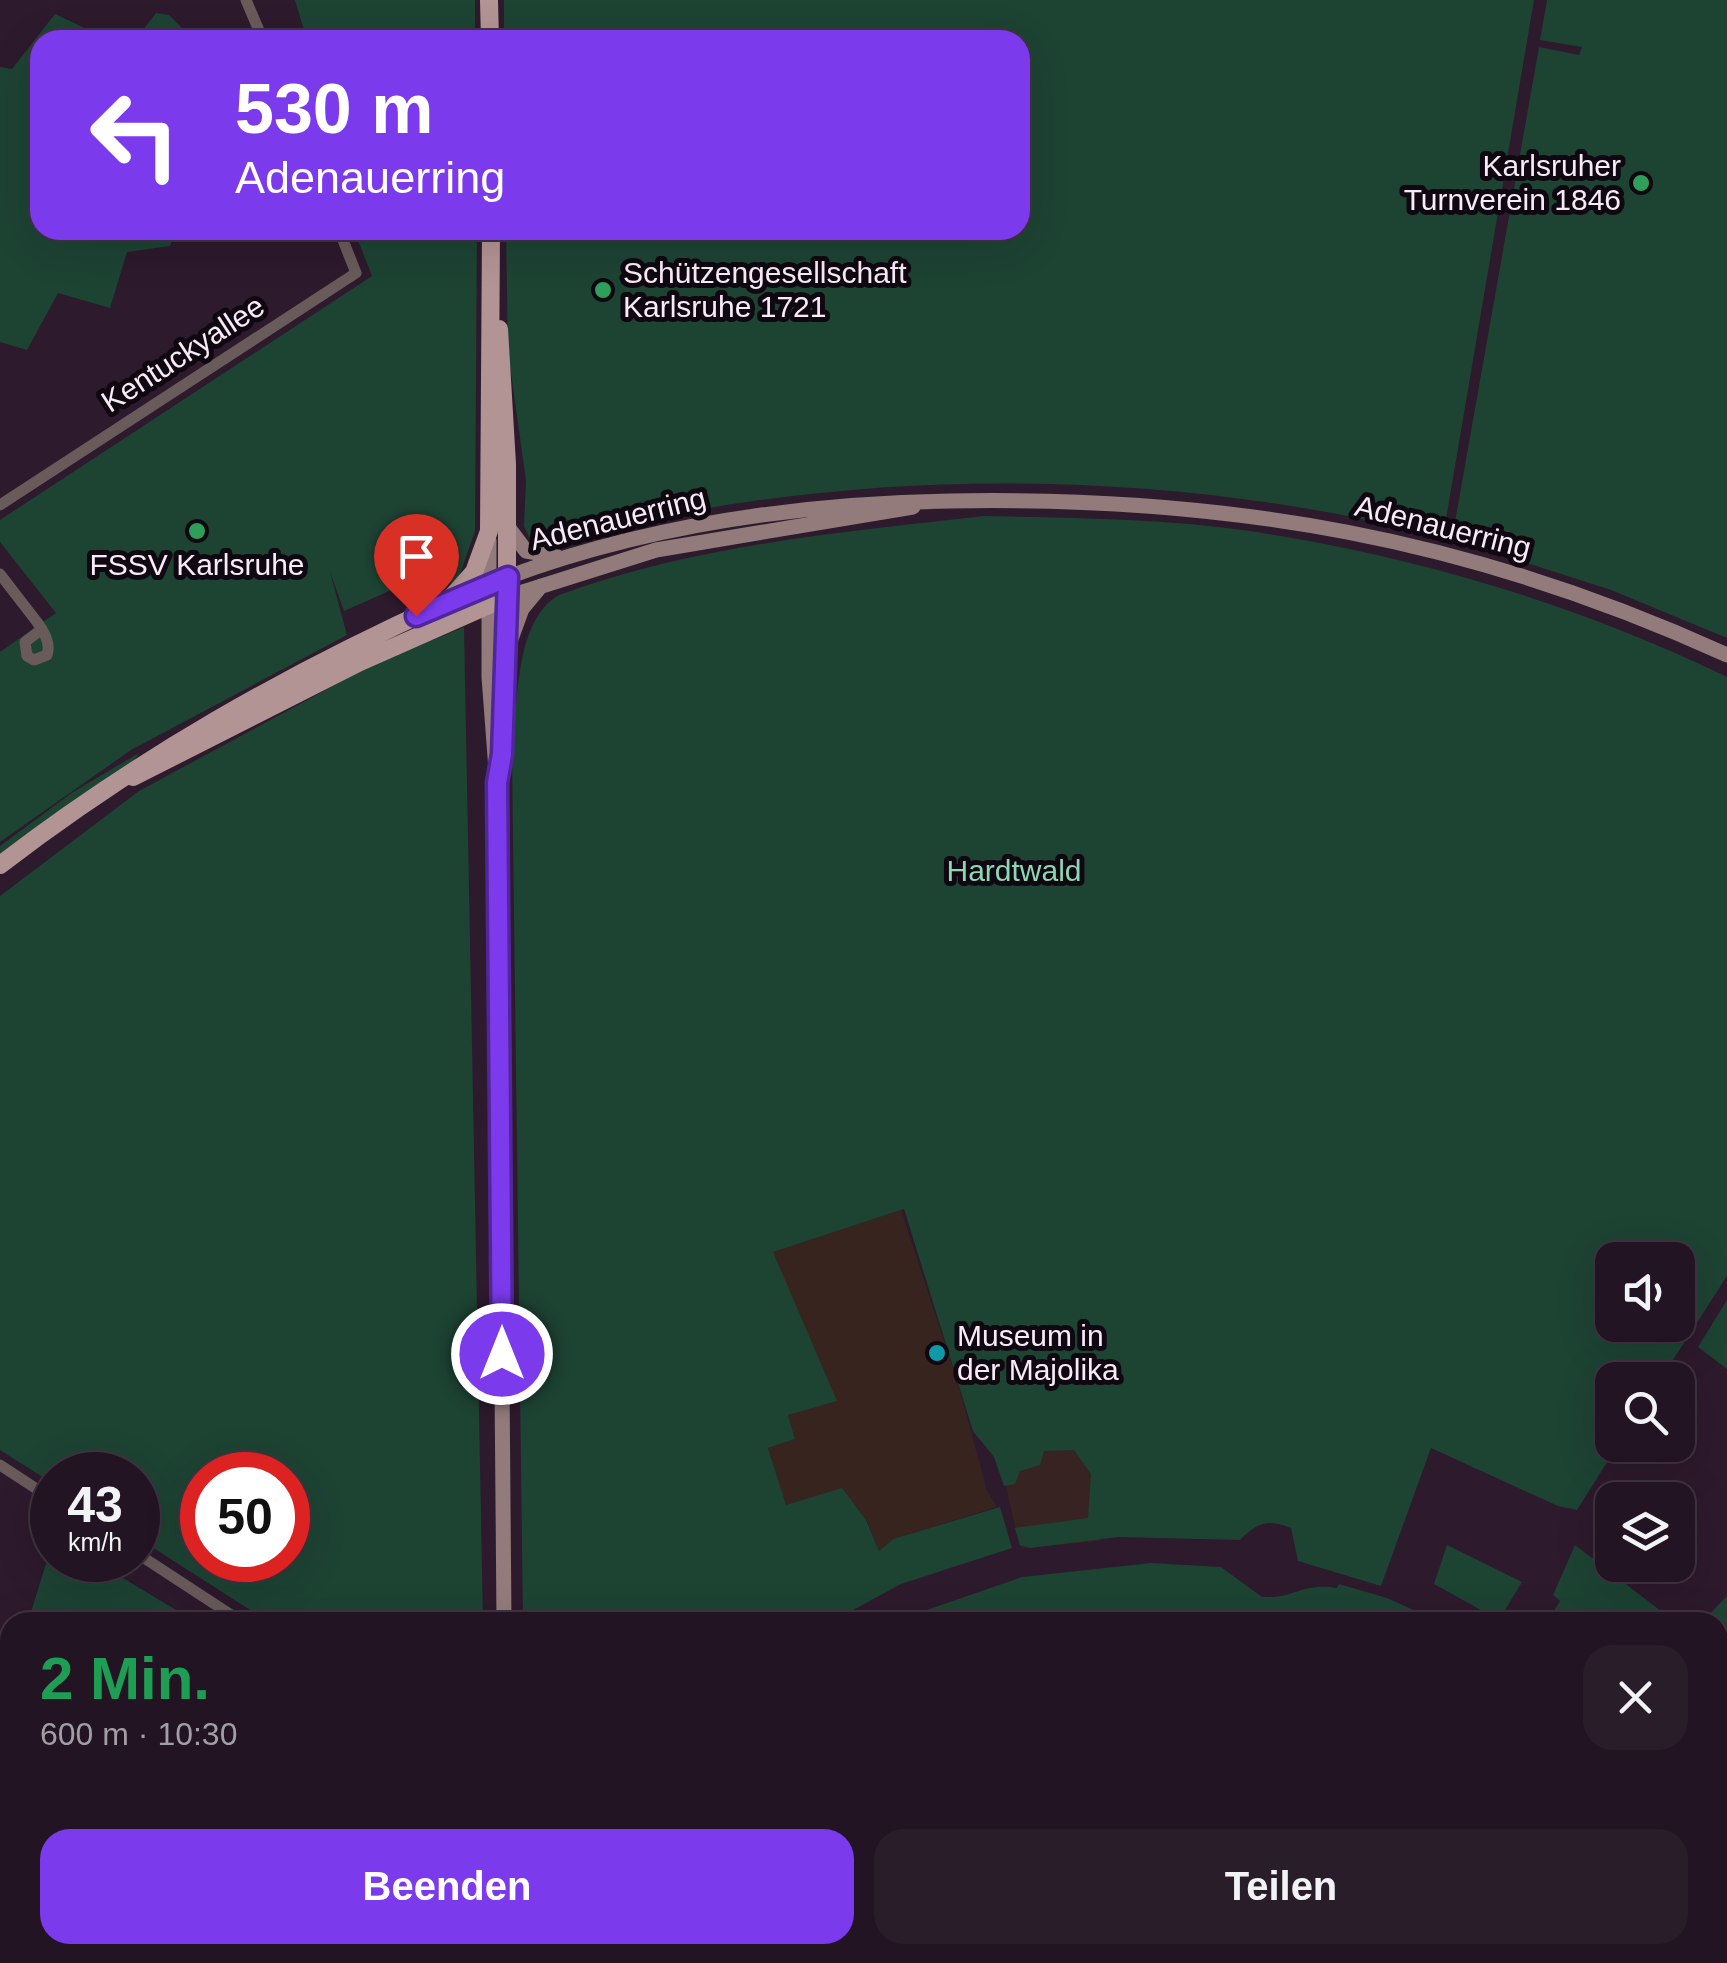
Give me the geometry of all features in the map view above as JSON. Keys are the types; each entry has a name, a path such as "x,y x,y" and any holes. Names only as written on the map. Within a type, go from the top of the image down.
{"main road":[{"path":"489,0 490,30"},
{"path":"491,240 499,529 508,577 498,600 492,755 497,783"},
{"name":"Adenauerring","path":"0,865 146,759 281,683 447,602 570,556 696,526 785,512 887,500 1163,504 1325,526 1524,576 1631,613 1727,656"},
{"name":"Adenauerring","path":"109,787 193,750 360,662 546,582 715,538 952,500"},
{"path":"499,529 532,554 570,556"},
{"path":"499,529 489,584 498,600 505,657 497,783 504,1612"},
{"path":"447,602 476,570 499,529"},
{"path":"505,657 522,609 546,582"}],"street":[{"path":"246,0 259,30"},
{"name":"Kentuckyallee","path":"0,504 356,272 344,240"},
{"path":"0,574 42,629"},
{"path":"0,1465 30,1485"},
{"path":"160,1568 227,1612"}],"shaded area":[{"path":"901,1210 957,1380 987,1491 997,1507 893,1539 879,1551 867,1521 844,1493 786,1506 768,1448 795,1439 788,1415 836,1400 772,1252"},
{"path":"1090,1436 1100,1541 1023,1548 1019,1545 1000,1457"}],"green space":[{"path":"295,0 475,0 475,30 304,30"},
{"path":"504,0 1534,0 1443,537 1334,513 1223,496 1109,486 995,483 881,488 768,499 657,518 549,544 531,541 524,526 526,481 508,351 506,240 1030,240 1030,30 504,30"},
{"path":"1547,0 1727,0 1727,638 1611,590 1452,539 1539,47 1579,55 1582,47 1540,40"},
{"path":"156,13 169,15 183,29 183,30 143,30"},
{"path":"55,14 89,30 42,30"},
{"path":"30,46 30,240 172,240 170,246 127,252 110,308 58,293 27,350 0,342 0,67 12,69"},
{"name":"FSSV Karlsruhe","path":"358,240 477,240 475,531 459,577 438,592 430,573 344,611 330,572 347,635 131,750 0,842 0,652 56,613 0,542 0,520 372,276"},
{"name":"Hardtwald","path":"985,516 1151,521 1250,531 1373,554 1494,586 1612,627 1727,677 1727,1276 1695,1326 1695,1242 1595,1242 1595,1342 1684,1342 1672,1362 1595,1362 1595,1462 1607,1462 1577,1510 1558,1506 1431,1448 1381,1586 1298,1561 1291,1528 1276,1524 1258,1526 1240,1540 1118,1537 1030,1548 1020,1545 1015,1528 1088,1518 1091,1474 1074,1450 1044,1451 1040,1465 1020,1471 1015,1484 1004,1486 994,1457 973,1431 904,1209 773,1252 837,1401 788,1415 795,1439 768,1448 786,1505 842,1488 866,1520 879,1551 893,1539 1000,1507 1012,1548 901,1584 849,1612 523,1612 512,758 525,645 544,607 559,595 663,564 769,543"},
{"path":"464,627 483,1612 253,1612 207,1582 310,1582 310,1452 180,1452 180,1565 160,1552 160,1452 30,1452 30,1469 0,1450 0,896 139,791 372,665"},
{"path":"139,753 133,762 0,855 0,846 73,792"},
{"path":"1727,1300 1727,1369 1698,1347"},
{"path":"1447,1545 1522,1582 1504,1612 1485,1612 1434,1584"},
{"path":"1575,1545 1595,1560 1595,1582 1623,1582 1662,1612 1553,1612 1560,1601 1553,1595"},
{"path":"1151,1563 1221,1567 1262,1597 1315,1587 1337,1588 1339,1584 1418,1612 921,1612 1022,1577"},
{"path":"40,1582 130,1582 179,1612 31,1612"},
{"path":"1727,1596 1727,1612 1712,1612"}],"place":[{"name":"Karlsruher Turnverein 1846","path":"1641,183"},
{"name":"Schützengesellschaft Karlsruhe 1721","path":"603,290"},
{"name":"FSSV Karlsruhe","path":"197,531"},
{"name":"Museum in der Majolika","path":"937,1353"}],"route":[{"path":"416,616 508,577 502,754 497,783 502,1354"}]}
